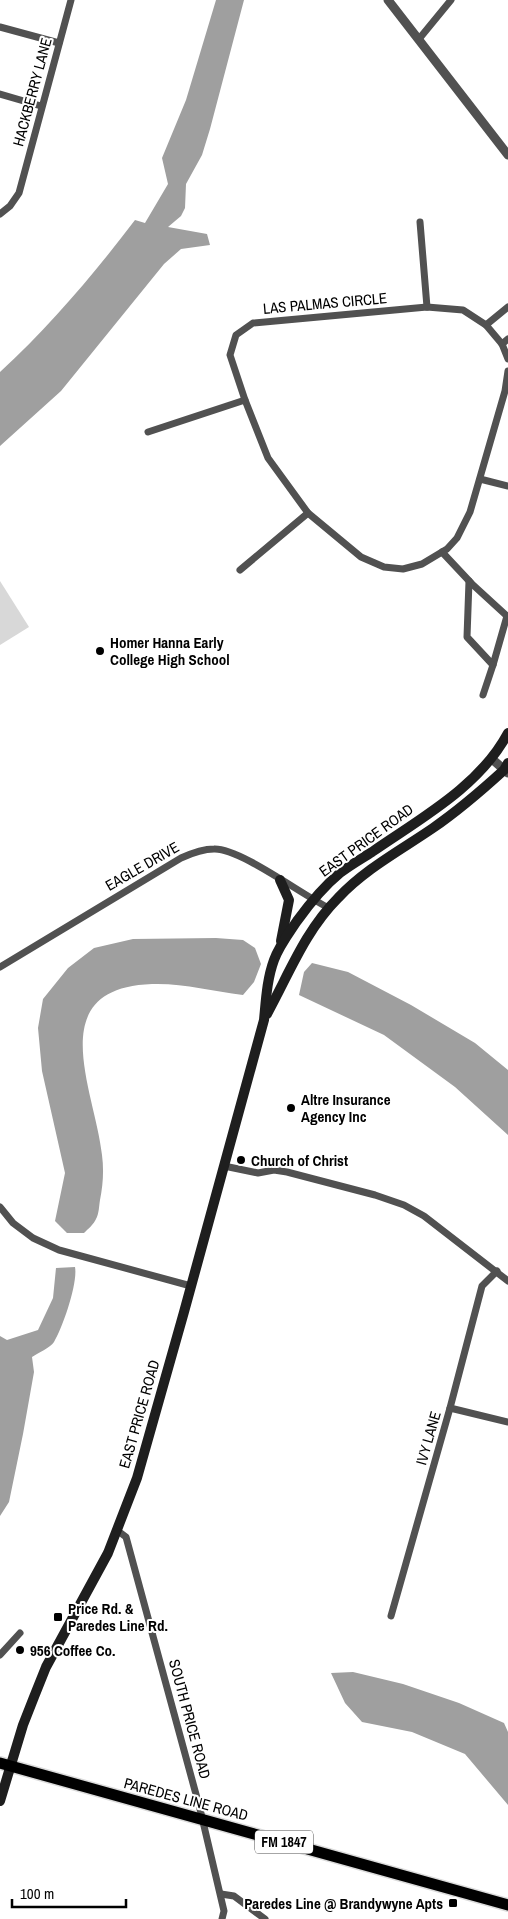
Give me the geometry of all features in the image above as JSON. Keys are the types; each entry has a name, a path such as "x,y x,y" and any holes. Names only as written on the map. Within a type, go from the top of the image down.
{"main road":[{"name":"EAST PRICE ROAD","path":"0,1801 5,1765 46,1668 95,1580 118,1531 139,1470 264,1020 268,982 274,959 312,900 342,872 450,798 492,759 508,733"},
{"name":"EAST PRICE ROAD","path":"264,1020 314,926 338,898 370,871 464,806 506,769"},
{"path":"279,950 289,900 280,880"},
{"name":"PAREDES LINE ROAD","path":"5,1765 508,1905"}],"street":[{"name":"HACKBERRY LANE","path":"0,214 10,206 19,193 41,106 72,0"},
{"path":"388,0 508,155"},
{"path":"419,38 451,0"},
{"path":"0,27 59,43"},
{"path":"0,94 41,106"},
{"path":"420,222 427,307"},
{"name":"LAS PALMAS CIRCLE","path":"508,359 505,341 464,310 427,307 253,323 236,335 230,355 245,400 268,458 308,513 360,557 384,567 403,569 422,564 442,552 457,538 462,530 470,512 480,478 505,391 508,371"},
{"path":"486,326 508,307"},
{"path":"148,432 245,400"},
{"path":"480,478 508,486"},
{"path":"240,570 308,513"},
{"path":"442,552 469,582 508,616 484,695"},
{"path":"469,582 467,637 493,665"},
{"path":"492,759 506,769"},
{"name":"EAGLE DRIVE","path":"0,967 181,858 197,851 215,849 234,852 312,900 329,908"},
{"path":"224,1166 258,1173 274,1170 287,1172 375,1195 404,1205 424,1216 508,1281"},
{"path":"0,1207 13,1223 33,1238 58,1250 191,1286"},
{"name":"IVY LANE","path":"391,1616 450,1408 482,1286 497,1271"},
{"path":"450,1408 508,1422"},
{"name":"SOUTH PRICE ROAD","path":"118,1531 126,1537 202,1820 221,1894 224,1912 222,1919"},
{"path":"0,1655 20,1633"},
{"path":"221,1894 234,1896 265,1919"}],"shaded area":[{"path":"216,0 244,0 202,155 186,184 185,208 181,216 168,227 207,234 210,245 181,249 164,264 61,391 0,446 0,372 71,299 135,220 145,223 168,184 162,158 186,100"},
{"path":"0,581 29,627 0,645"},
{"path":"216,938 243,940 255,948 261,964 254,982 243,995 186,986 152,984 118,990 96,1003 86,1023 83,1047 85,1073 102,1155 102,1183 97,1217 94,1223 84,1233 67,1233 55,1221 65,1173 42,1071 38,1028 43,999 68,968 94,948 133,939"},
{"path":"312,963 348,972 411,1005 475,1043 508,1070 508,1135 455,1087 384,1035 299,995 304,972"},
{"path":"75,1267 72,1294 58,1335 50,1346 32,1357 34,1372 23,1434 9,1502 0,1516 0,1336 7,1340 38,1330 53,1298 56,1268"},
{"path":"353,1672 403,1684 459,1703 504,1723 508,1732 508,1805 465,1754 412,1732 362,1722 345,1703 331,1673"}],"place":[{"name":"Homer Hanna Early College High School","path":"100,651"},
{"name":"Altre Insurance Agency Inc","path":"291,1108"},
{"name":"Church of Christ","path":"241,1160"},
{"name":"Price Rd. & Paredes Line Rd.","path":"58,1617"},
{"name":"956 Coffee Co.","path":"20,1650"},
{"name":"Paredes Line @ Brandywyne Apts","path":"453,1903"}]}
